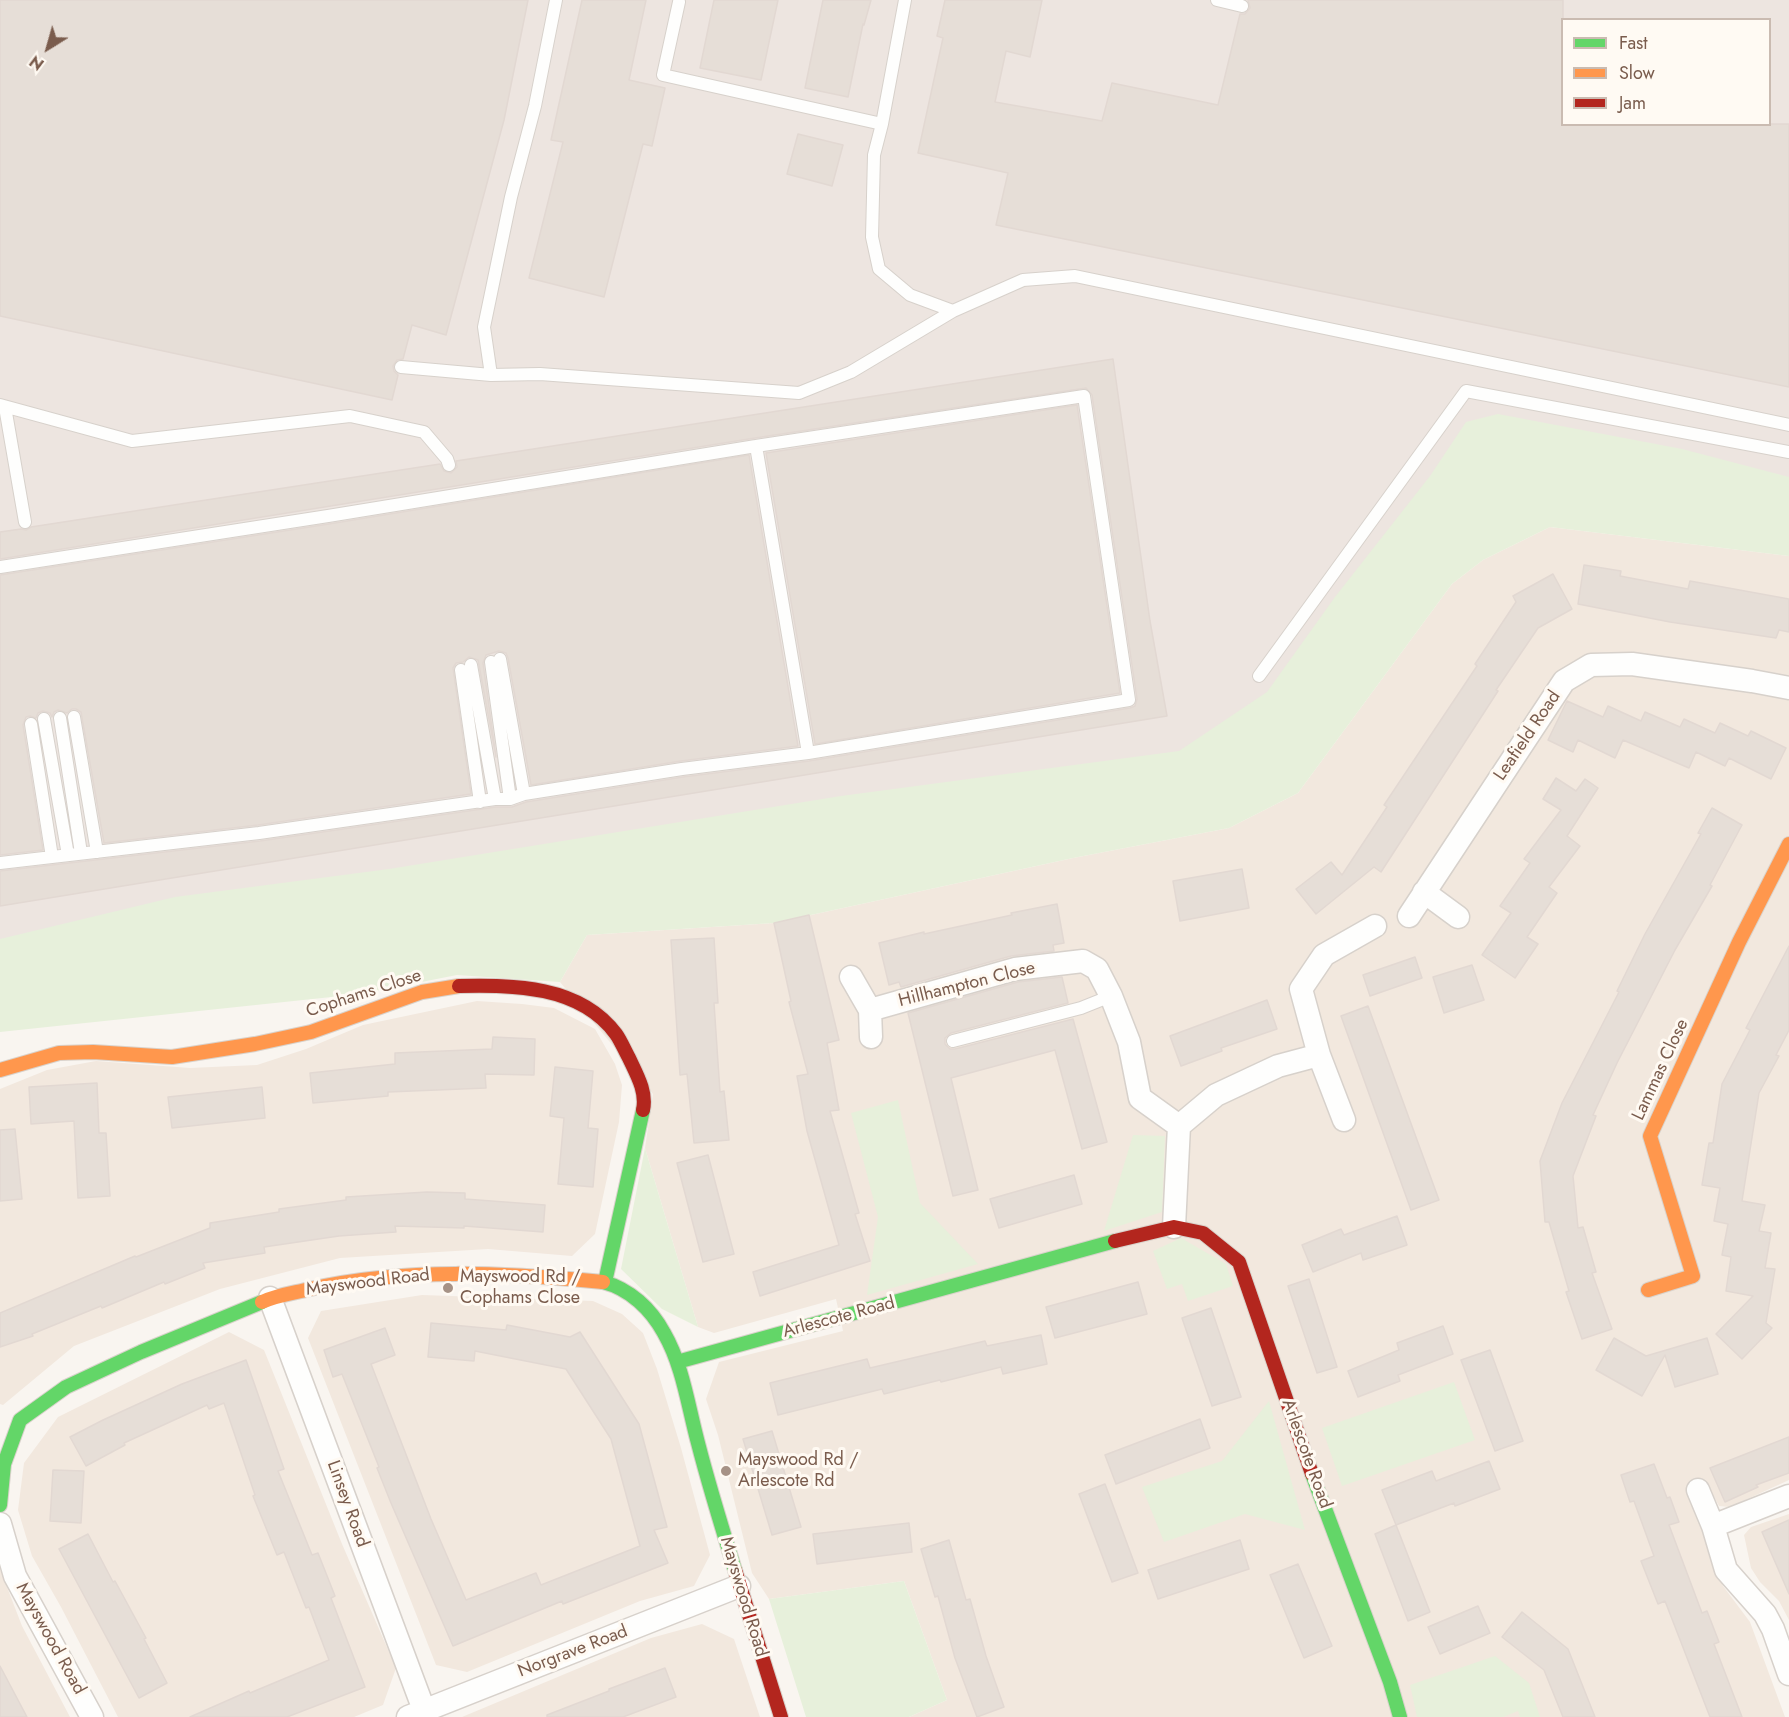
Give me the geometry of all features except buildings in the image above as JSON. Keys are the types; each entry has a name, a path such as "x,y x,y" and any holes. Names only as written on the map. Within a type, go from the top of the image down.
{"street":[{"name":"Leafield Road","path":"1409,916 1564,681 1591,665 1632,664 1789,688"},
{"name":"Lammas Close","path":"1648,1290 1693,1276 1650,1136 1739,942 1789,844"},
{"path":"1424,892 1458,917"},
{"path":"1344,1120 1319,1054 1301,990 1324,955 1375,926"},
{"name":"Hillhampton Close","path":"870,1010 1015,969 1083,961 1097,969 1111,996 1129,1042 1140,1098 1179,1126"},
{"path":"851,977 870,1010 871,1037"},
{"name":"Cophams Close","path":"0,1070 59,1053 93,1052 172,1057 255,1044 311,1032 422,992 458,986 501,985 545,990 583,1006 599,1017 616,1034 641,1083 644,1105 605,1282"},
{"path":"1174,1227 1179,1126 1216,1095 1278,1066 1319,1054"},
{"name":"Arlescote Road","path":"677,1362 950,1288 1098,1245 1174,1227 1203,1233 1239,1262 1312,1473 1390,1682 1400,1717"},
{"name":"Mayswood Road","path":"0,1505 4,1464 20,1420 66,1386 270,1298 336,1283 382,1277 449,1273 512,1274 605,1282 628,1291 643,1305 664,1332 677,1362 708,1483 781,1717"},
{"name":"Linsey Road","path":"270,1298 416,1714"},
{"path":"1698,1490 1713,1526 1726,1570 1765,1614 1773,1629 1789,1674"},
{"path":"1713,1526 1789,1496"},
{"name":"Mayswood Road","path":"0,1524 15,1576 93,1717"},
{"name":"Norgrave Road","path":"416,1714 739,1586"}],"lane":[{"path":"491,375 484,327 511,197 535,106 556,0"},
{"path":"905,0 874,155 872,237 879,269 910,295 953,311"},
{"path":"1217,0 1242,6"},
{"path":"679,2 663,75 882,124"},
{"path":"400,367 491,375 540,374 799,393 851,372 953,311 1023,280 1075,276 1789,425"},
{"path":"1259,676 1466,391 1789,452"},
{"path":"0,567 1084,396 1129,700 808,753 524,794 510,800 495,799 259,833 0,863"},
{"path":"25,522 3,406 132,441 350,416 424,432 447,459 449,465"},
{"path":"756,446 808,753"},
{"path":"510,800 495,661 524,794"},
{"path":"480,802 466,668 495,799"},
{"path":"74,717 98,852"},
{"path":"60,718 81,853"},
{"path":"44,719 68,855"},
{"path":"31,724 52,857"},
{"path":"953,1041 1082,1008 1111,996"}],"shaded area":[{"path":"0,0 1789,0 1789,535 1506,507 1285,772 0,1025"},
{"path":"1550,527 1789,556 1789,1480 1730,1507 1719,1506 1706,1482 1688,1488 1723,1586 1750,1622 1785,1717 909,1717 947,1700 904,1581 769,1599 752,1573 718,1435 706,1399 719,1362 843,1331 836,1299 714,1333 698,1327 645,1148 653,1094 560,982 587,935 774,923 1073,858 1229,828 1298,793 1452,584 1483,560"},
{"path":"477,1001 554,1008 595,1029 615,1064 622,1085 619,1122 595,1234 572,1256 488,1249 340,1258 220,1289 74,1346 3,1405 0,1404 0,1089 47,1070 96,1061 190,1068 257,1065 306,1049 363,1025"},
{"path":"422,1295 593,1301 622,1314 643,1333 657,1369 681,1448 710,1555 694,1586 640,1601 467,1672 436,1665 308,1338 321,1311"},
{"path":"229,1332 264,1350 342,1544 396,1668 383,1705 354,1717 118,1717 32,1556 18,1510 24,1463 58,1417"},
{"path":"1789,1514 1789,1620 1779,1601 1760,1582 1751,1568 1744,1535 1751,1527"},
{"path":"0,1569 22,1626 70,1717 0,1717"},
{"path":"702,1624 734,1639 760,1717 462,1717 651,1638"}],"green space":[{"path":"1498,414 1682,449 1789,477 1789,556 1550,527 1483,560 1452,584 1298,793 1229,828 1073,858 774,923 587,935 560,982 457,975 360,994 0,1032 0,939 175,897 389,869 841,796 1179,751 1267,692 1335,597 1430,476 1466,422"},
{"path":"898,1100 920,1203 978,1264 867,1295 878,1217 851,1113"},
{"path":"1133,1135 1165,1136 1162,1212 1104,1231"},
{"path":"645,1148 698,1327 662,1309 621,1269"},
{"path":"1181,1238 1226,1264 1233,1286 1188,1301 1182,1284 1167,1289 1153,1251"},
{"path":"1454,1382 1475,1440 1342,1486 1322,1428"},
{"path":"1269,1401 1305,1530 1245,1514 1164,1542 1142,1487 1222,1461"},
{"path":"904,1581 947,1700 909,1717 806,1717 769,1599"},
{"path":"1495,1656 1529,1683 1540,1717 1520,1717 1518,1711 1503,1717 1417,1717 1410,1685"}],"traffic: fast":[{"path":"605,1282 643,1110"},
{"path":"677,1362 1115,1241"},
{"path":"603,1282 613,1285 639,1301 659,1324 671,1346 735,1570"},
{"path":"0,1505 4,1464 20,1420 66,1387 141,1352 262,1302"},
{"path":"1312,1474 1390,1682 1400,1717"}],"traffic: slow":[{"path":"1648,1290 1693,1276 1650,1136 1739,942 1789,844"},
{"path":"0,1070 59,1053 93,1052 172,1057 255,1044 311,1032 422,992 459,986"},
{"path":"262,1302 286,1294 383,1277 493,1274 603,1282"}],"traffic: jam":[{"path":"459,986 501,986 544,991 584,1006 601,1018 620,1040 640,1084 644,1097 643,1110"},
{"path":"1115,1241 1174,1227 1203,1233 1239,1262 1312,1474"},
{"path":"735,1570 781,1717"}],"place":[{"name":"Mayswood Rd / Cophams Close","path":"448,1288"},
{"name":"Mayswood Rd / Arlescote Rd","path":"726,1471"}]}
